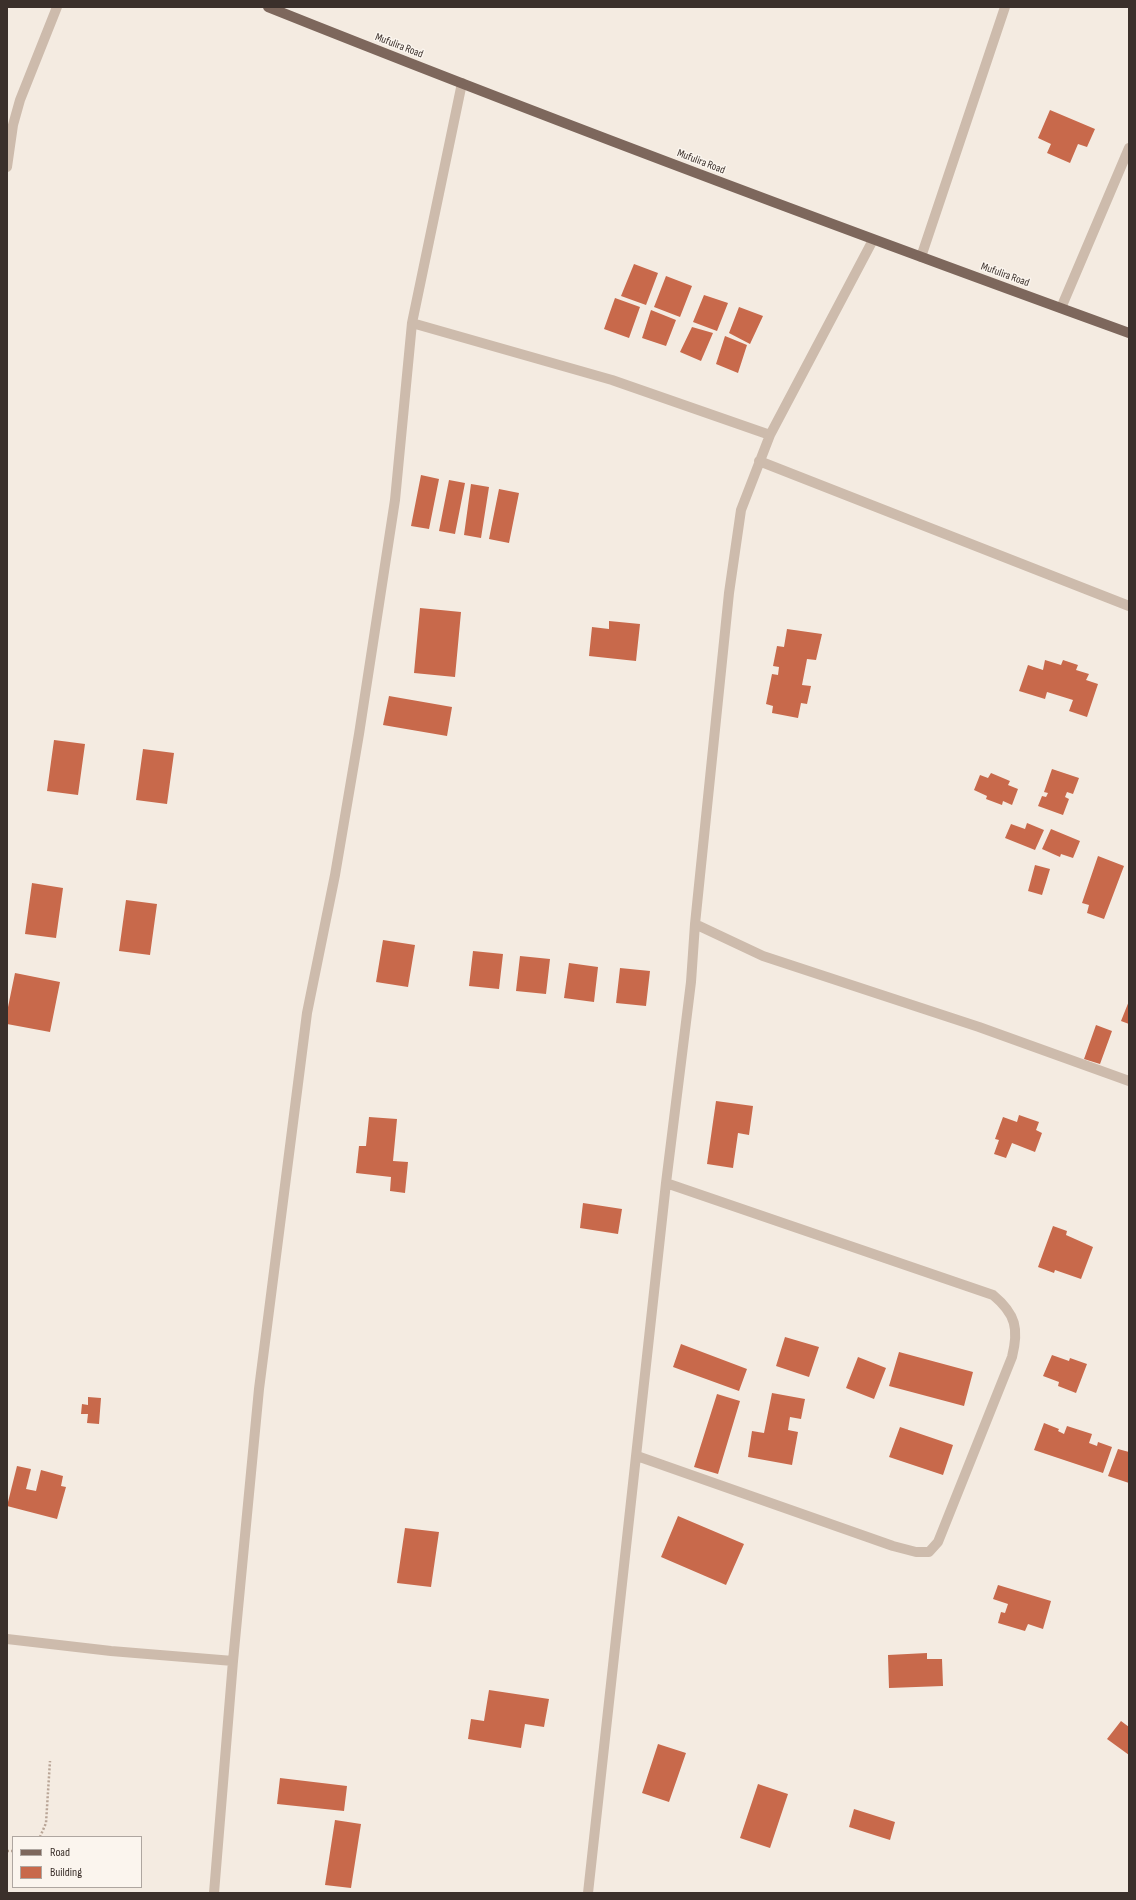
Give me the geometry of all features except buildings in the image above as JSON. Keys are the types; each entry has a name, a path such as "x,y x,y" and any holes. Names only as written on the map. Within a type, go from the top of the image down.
{"main road":[{"name":"Mufulira Road","path":"268,7 462,83 873,240 1129,333"}],"street":[{"path":"7,167 13,125 20,100 58,7"},
{"path":"921,257 1005,7"},
{"path":"214,1893 233,1661 263,1359 307,1013 334,875 359,734 395,500 412,323 462,83"},
{"path":"1061,308 1129,148"},
{"path":"588,1893 666,1183 691,982 695,924 729,593 741,510 770,436 873,240"},
{"path":"412,323 612,380 770,436"},
{"path":"759,461 1129,606"},
{"path":"695,924 763,956 978,1027 1129,1081"},
{"path":"637,1456 893,1546 916,1552 929,1552 938,1542 1012,1357 1016,1339 1013,1321 1006,1306 993,1295 666,1183"},
{"path":"7,1639 111,1651 233,1661"}],"path":[{"path":"40,1836 46,1823 50,1761"}]}
